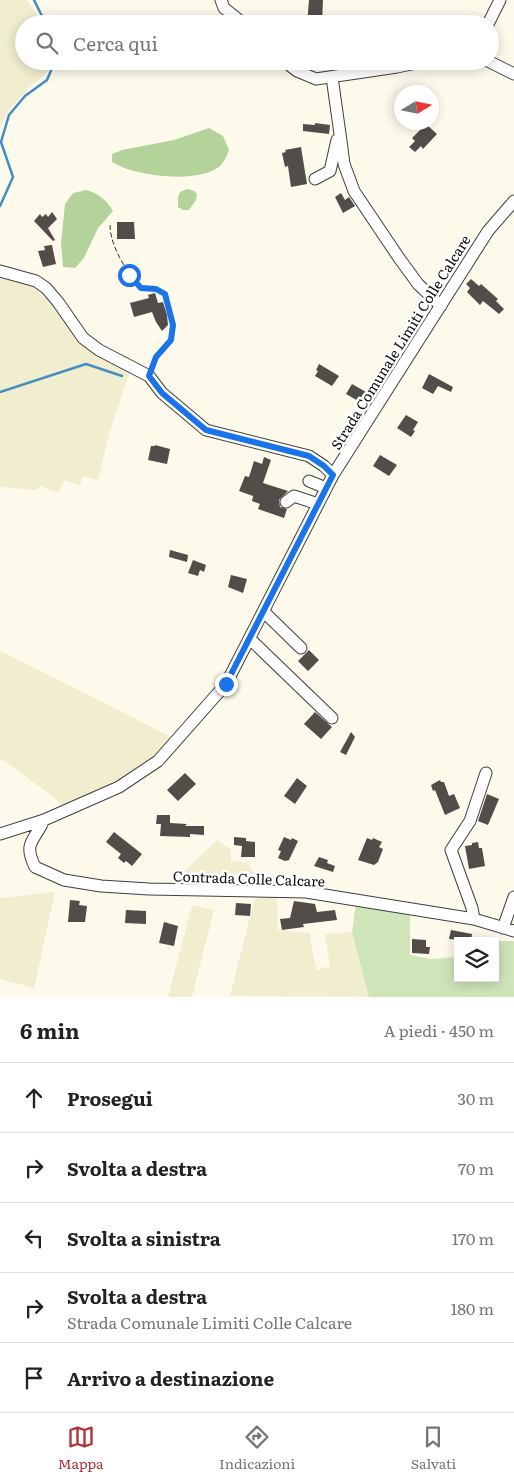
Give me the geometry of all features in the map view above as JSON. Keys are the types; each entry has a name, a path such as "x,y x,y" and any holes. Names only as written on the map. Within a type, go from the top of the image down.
{"street":[{"path":"221,0 224,8 233,15"},
{"path":"492,15 500,0"},
{"path":"499,68 514,74"},
{"path":"296,70 316,79 378,70"},
{"path":"332,77 344,164 354,191 418,284 441,306"},
{"path":"315,179 330,171 337,140 341,141"},
{"name":"Strada Comunale Limiti Colle Calcare","path":"0,834 44,820 119,787 158,762 226,684 333,475 488,232 514,201"},
{"path":"0,271 36,280 58,302 83,338 99,350 149,376 162,393 206,430 309,456 333,475"},
{"path":"309,481 326,488"},
{"path":"286,502 294,496 318,504"},
{"path":"264,612 301,648"},
{"path":"250,639 332,718"},
{"path":"474,919 472,908 451,850 470,821 486,773"},
{"name":"Contrada Colle Calcare","path":"44,820 39,832 29,845 29,855 35,867 64,880 101,886 148,889 306,892 474,919 509,929"},
{"path":"509,929 514,896"}],"path":[{"path":"110,226 110,236 129,275 141,288 156,289 165,294 173,325 171,340 156,357 149,376"}],"shaded area":[{"path":"0,0 27,0 37,15 15,15 15,70 47,70 10,108 0,127"},
{"path":"0,273 39,286 38,291 40,295 55,304 69,321 130,371 110,431 98,480 83,476 80,485 64,480 58,493 40,486 36,490 0,487"},
{"path":"0,651 175,739 147,765 127,778 65,808 48,793 0,758"},
{"path":"217,840 231,850 231,861 248,863 261,888 178,887 177,879"},
{"path":"55,892 34,988 0,979 0,898"},
{"path":"261,895 277,896 278,930 310,933 317,970 330,966 325,934 352,932 369,997 230,996 254,901"},
{"path":"192,905 214,910 192,997 168,997"}],"green space":[{"path":"209,128 223,136 229,150 221,165 206,173 193,176 163,176 134,171 112,162 112,154 122,150 174,140"},
{"path":"187,189 197,194 196,200 189,210 183,210 178,207 178,197 180,192"},
{"path":"86,190 102,197 113,211 98,228 84,258 75,268 63,267 61,243 65,204 73,193"},
{"path":"356,903 409,910 410,955 430,959 454,957 454,982 499,982 499,941 514,941 514,997 369,997 352,932"}],"building":[{"path":"309,0 323,0 322,15 308,15"},
{"path":"315,123 330,125 329,134 303,131 303,124 315,125"},
{"path":"420,130 433,130 437,134 423,149 421,146 415,152 409,147 415,141 412,138"},
{"path":"301,147 307,184 291,187 288,166 285,167 282,153 286,152 285,150"},
{"path":"341,193 345,200 349,197 355,206 343,213 335,197"},
{"path":"52,212 57,219 48,228 55,240 53,241 34,221 40,214 42,217 46,214 48,217"},
{"path":"117,222 134,222 135,239 117,239"},
{"path":"52,245 56,264 43,267 38,251 45,250 44,246"},
{"path":"471,279 479,286 481,284 498,299 496,301 504,309 499,314 483,301 480,305 467,292 470,288 466,284"},
{"path":"155,293 158,303 163,302 167,315 168,325 162,331 152,312 134,317 130,303 149,298 148,295"},
{"path":"319,364 339,376 332,386 315,376"},
{"path":"429,374 453,387 451,392 438,386 433,394 422,388"},
{"path":"352,384 366,392 360,402 346,394"},
{"path":"406,415 418,422 411,437 397,428"},
{"path":"155,445 170,449 167,464 148,460 151,446"},
{"path":"380,455 397,465 389,476 373,466"},
{"path":"264,457 271,460 263,483 288,491 279,500 280,507 287,509 284,518 258,509 260,504 252,501 253,496 239,491 245,476 249,477 254,461 262,464"},
{"path":"170,550 188,555 187,562 169,557"},
{"path":"193,560 206,565 204,572 200,570 198,576 188,573"},
{"path":"231,575 247,579 243,593 228,587"},
{"path":"309,650 319,660 308,671 298,661"},
{"path":"315,712 332,727 321,739 304,724"},
{"path":"351,732 355,737 346,755 340,752"},
{"path":"185,773 196,784 178,801 167,790"},
{"path":"297,778 307,786 295,804 284,796"},
{"path":"440,780 444,782 449,796 454,794 460,808 445,815 435,790 433,791 431,785"},
{"path":"487,794 499,799 488,825 478,821"},
{"path":"157,815 170,815 170,823 187,824 185,826 204,826 204,835 190,834 190,837 160,836 161,824 156,824"},
{"path":"114,832 142,854 132,866 118,858 121,854 106,842"},
{"path":"234,837 246,838 246,841 255,842 255,857 241,857 242,846 234,845"},
{"path":"284,837 298,841 289,860 285,861 278,858 281,851 278,850"},
{"path":"367,838 372,840 373,838 382,842 379,847 383,849 378,862 374,865 358,860"},
{"path":"478,842 479,848 482,848 485,866 469,869 465,846"},
{"path":"319,857 328,860 327,863 335,866 333,872 314,866"},
{"path":"70,900 80,901 79,905 87,906 85,922 68,922"},
{"path":"294,901 315,904 317,912 335,910 337,920 303,924 304,927 282,930 280,919 290,918"},
{"path":"236,903 251,904 250,916 235,915"},
{"path":"126,910 146,911 146,924 125,923"},
{"path":"164,922 178,926 174,946 159,943"},
{"path":"451,930 472,934 472,937 454,937 454,939 449,939"},
{"path":"412,939 426,940 426,947 430,947 429,954 412,953"}],"waterway":[{"path":"34,0 42,15"},
{"path":"0,206 13,177 1,142 9,115 25,96 47,80 51,70"},
{"path":"0,392 86,364 122,376"}],"route":[{"path":"129,275 141,288 156,289 165,294 173,325 171,340 156,357 149,376 162,393 206,430 309,456 333,475 226,684"}]}
